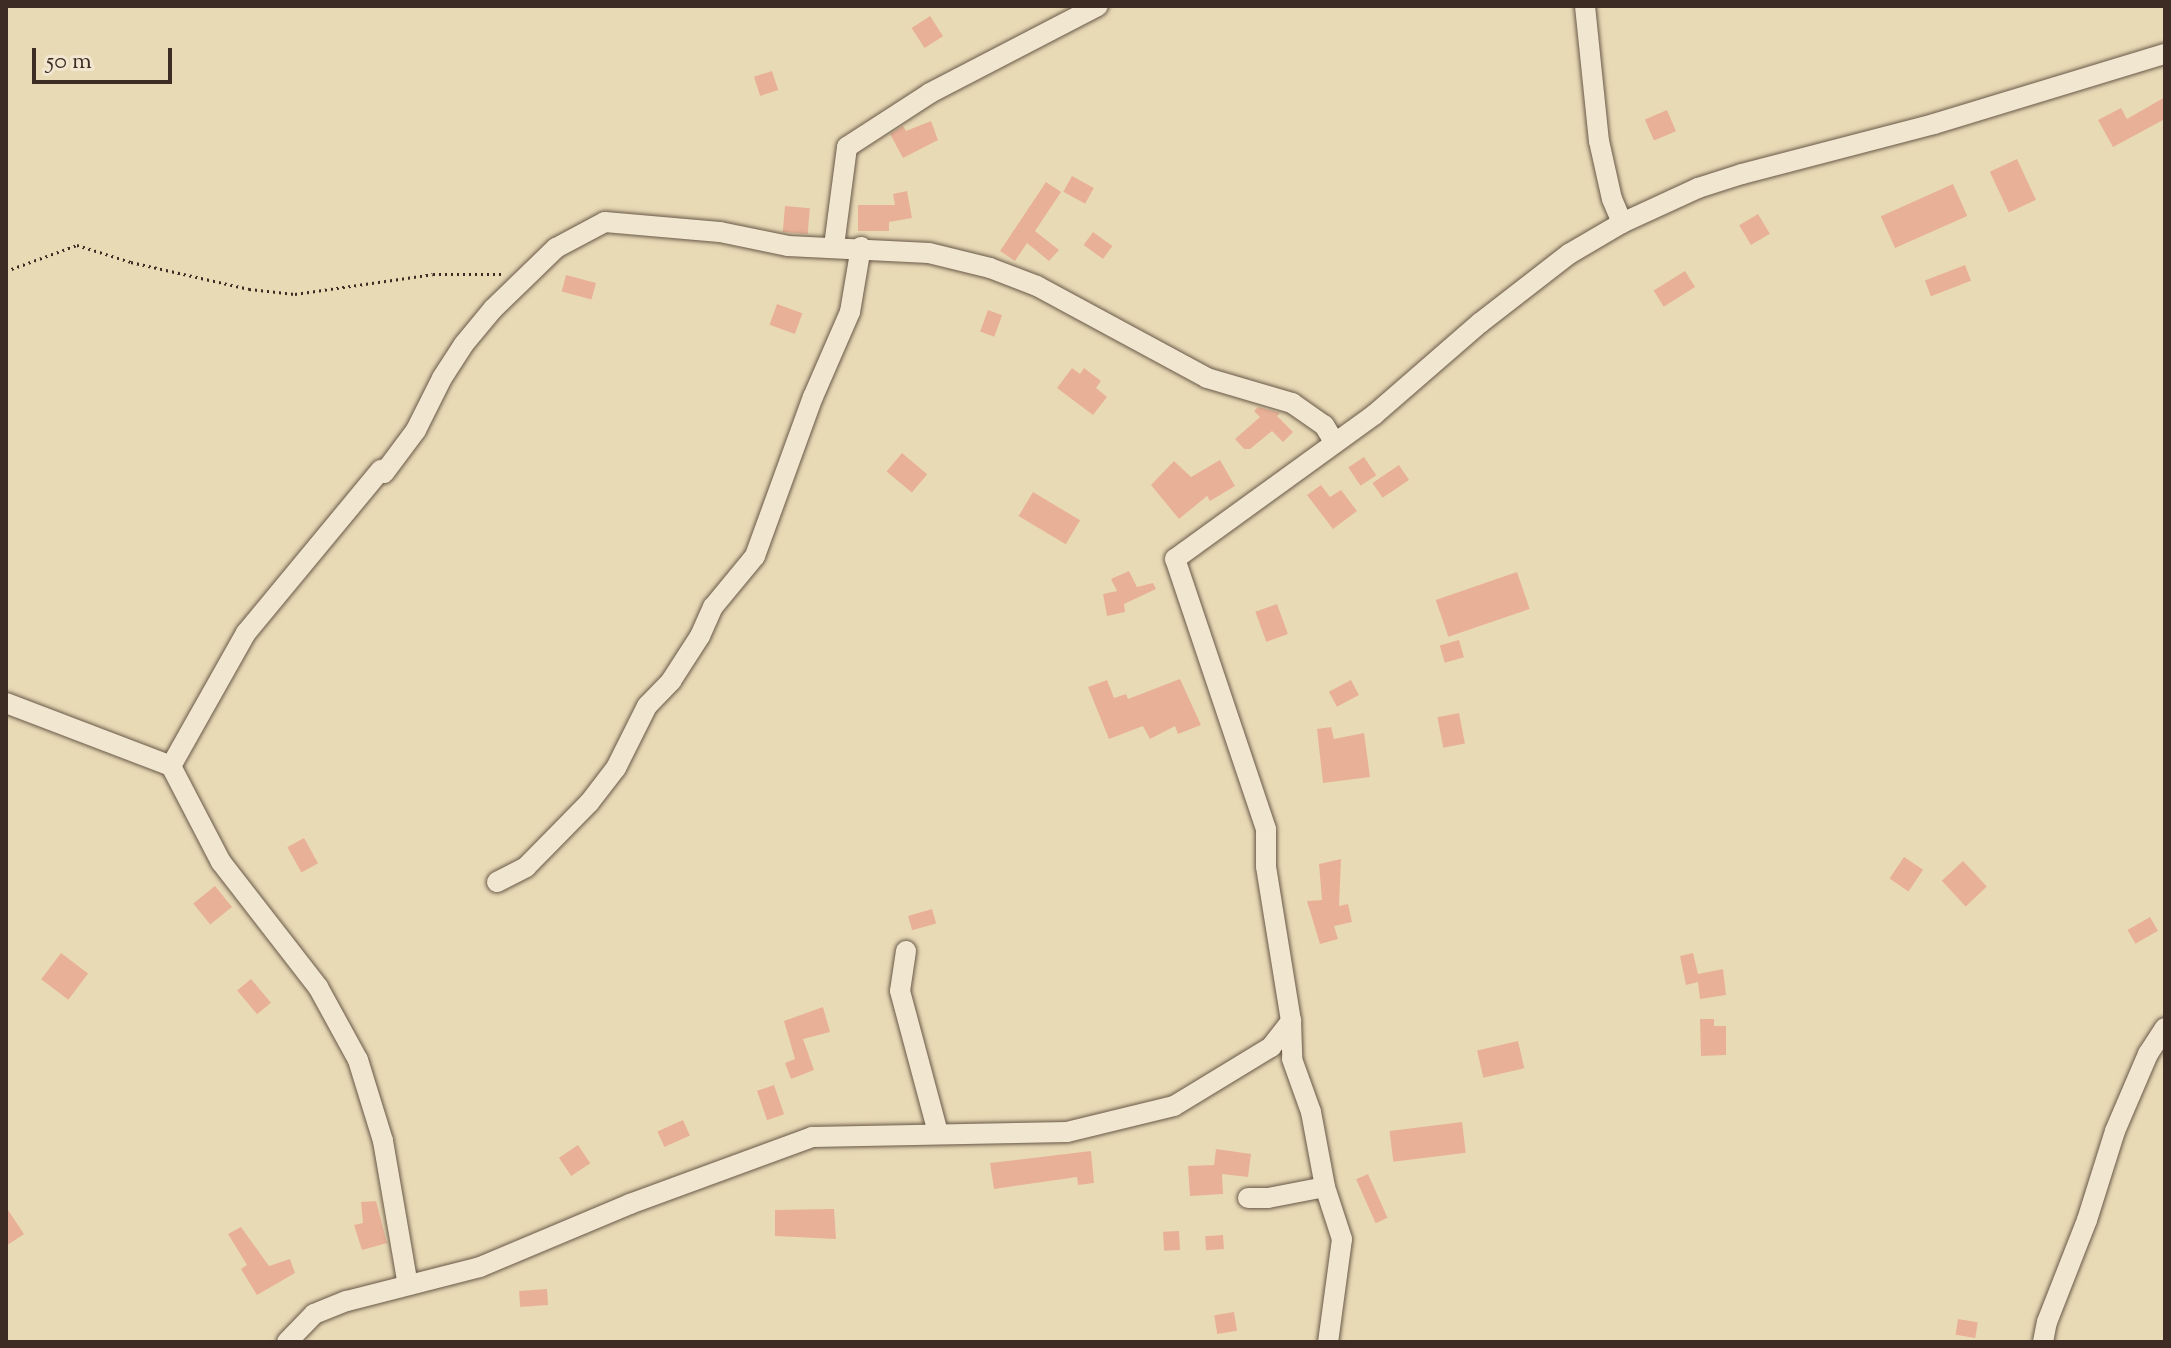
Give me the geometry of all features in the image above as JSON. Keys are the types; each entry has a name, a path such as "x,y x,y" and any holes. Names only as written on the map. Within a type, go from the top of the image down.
{"street":[{"path":"834,246 847,147 930,93 1098,6"},
{"path":"1585,6 1599,141 1612,199 1622,223"},
{"path":"1328,1342 1342,1239 1325,1187 1311,1112 1292,1059 1291,1021 1266,866 1266,829 1175,559 1374,415 1480,323 1569,254 1622,223 1698,188 1742,174 1934,124 2165,54"},
{"path":"171,766 246,633 416,430 442,378 464,344 556,248 605,222 720,232 788,246 861,247 929,253 990,268 1037,286 1207,378 1292,403 1324,425 1335,443"},
{"path":"497,882 526,867 589,803 616,768 647,706 671,681 700,636 713,607 755,556 813,397 850,312 861,247"},
{"path":"6,703 171,766 221,862 318,987 358,1060 383,1141 408,1285"},
{"path":"906,951 900,991 938,1133"},
{"path":"287,1342 314,1314 480,1267 630,1204 812,1137 1067,1132 1174,1106 1271,1047 1291,1021"},
{"path":"2043,1342 2047,1322 2087,1220 2115,1131 2148,1054 2165,1028"},
{"path":"1248,1198 1268,1198 1325,1187"}],"path":[{"path":"6,271 77,245 131,262 249,289 295,294 433,274 530,273"}],"building":[{"path":"930,16 943,36 925,48 912,28"},
{"path":"772,71 778,90 760,96 754,77"},
{"path":"2165,97 2165,119 2113,147 2098,120 2121,108 2127,119"},
{"path":"1667,110 1676,131 1654,141 1645,119"},
{"path":"931,121 938,140 903,158 890,134 903,126 906,131"},
{"path":"2017,159 2036,200 2009,212 1990,172"},
{"path":"1072,176 1094,188 1085,204 1063,192"},
{"path":"1046,182 1061,192 1035,231 1059,250 1049,261 1027,243 1015,261 1000,251"},
{"path":"1953,184 1967,216 1895,248 1881,216"},
{"path":"907,191 912,218 889,222 889,231 858,231 858,205 895,205 893,194"},
{"path":"785,206 810,208 808,234 783,232"},
{"path":"1758,214 1770,234 1751,245 1739,225"},
{"path":"1093,232 1112,246 1103,259 1084,245"},
{"path":"1965,265 1971,281 1931,296 1925,280"},
{"path":"1685,271 1695,287 1664,307 1654,291"},
{"path":"566,275 596,283 592,299 562,291"},
{"path":"777,304 802,313 795,334 769,325"},
{"path":"988,310 1002,315 994,337 980,332"},
{"path":"1072,368 1080,374 1084,368 1101,381 1096,388 1107,397 1093,415 1057,388"},
{"path":"1258,407 1280,413 1277,416 1293,432 1283,442 1272,431 1250,449 1244,449 1235,439 1260,417 1254,411"},
{"path":"902,453 927,474 912,493 887,471"},
{"path":"1364,457 1376,475 1361,486 1348,468"},
{"path":"1220,460 1235,486 1210,501 1207,496 1179,519 1151,485 1174,461 1191,477"},
{"path":"1399,465 1409,480 1383,498 1372,483"},
{"path":"1321,485 1330,497 1341,490 1357,511 1333,529 1307,495"},
{"path":"1033,492 1080,520 1066,544 1019,516"},
{"path":"1129,571 1137,587 1153,583 1156,589 1124,604 1125,612 1107,616 1103,594 1117,591 1111,579"},
{"path":"1517,572 1530,609 1448,637 1436,600"},
{"path":"1277,604 1288,634 1266,642 1255,612"},
{"path":"1459,640 1464,657 1445,663 1440,646"},
{"path":"1180,679 1201,725 1178,734 1175,726 1150,739 1143,726 1109,739 1088,687 1107,680 1114,698 1126,694 1128,699"},
{"path":"1351,680 1359,695 1337,707 1329,692"},
{"path":"1459,713 1465,743 1443,748 1437,717"},
{"path":"1331,727 1334,739 1364,733 1370,777 1323,783 1317,729"},
{"path":"304,838 318,863 301,873 287,847"},
{"path":"1904,857 1923,870 1909,891 1889,879"},
{"path":"1341,859 1339,906 1348,904 1352,922 1334,926 1338,939 1320,944 1307,901 1322,900 1319,864"},
{"path":"1963,861 1987,887 1966,906 1942,881"},
{"path":"215,886 232,907 210,925 193,904"},
{"path":"932,909 936,923 912,930 908,916"},
{"path":"2150,917 2158,931 2135,944 2127,930"},
{"path":"61,953 88,973 68,1000 41,979"},
{"path":"1693,953 1698,974 1723,969 1726,995 1700,999 1698,982 1686,985 1680,956"},
{"path":"251,979 271,1003 257,1014 237,991"},
{"path":"823,1007 830,1032 803,1039 814,1070 791,1079 785,1063 795,1059 784,1021"},
{"path":"1700,1019 1714,1019 1714,1026 1726,1026 1726,1055 1701,1056"},
{"path":"1518,1041 1524,1068 1483,1078 1477,1050"},
{"path":"774,1085 784,1114 767,1120 757,1091"},
{"path":"683,1120 690,1136 664,1147 657,1131"},
{"path":"1462,1122 1466,1153 1393,1162 1390,1131"},
{"path":"578,1145 590,1163 571,1176 559,1158"},
{"path":"1216,1149 1251,1154 1248,1177 1222,1174 1223,1194 1190,1196 1188,1166 1214,1165"},
{"path":"1091,1151 1094,1183 1078,1185 1077,1177 994,1189 990,1163"},
{"path":"1368,1174 1388,1218 1376,1223 1356,1179"},
{"path":"376,1201 387,1243 362,1250 354,1225 363,1223 361,1202"},
{"path":"6,1207 24,1234 6,1246"},
{"path":"834,1209 836,1239 775,1236 775,1210"},
{"path":"241,1227 269,1266 290,1259 295,1273 257,1295 241,1269 247,1265 228,1234"},
{"path":"1179,1231 1180,1250 1164,1251 1163,1232"},
{"path":"1223,1235 1224,1249 1206,1250 1205,1236"},
{"path":"547,1289 548,1305 520,1307 519,1291"},
{"path":"1234,1312 1237,1331 1217,1334 1214,1315"},
{"path":"1958,1319 1978,1322 1975,1338 1955,1335"}]}
